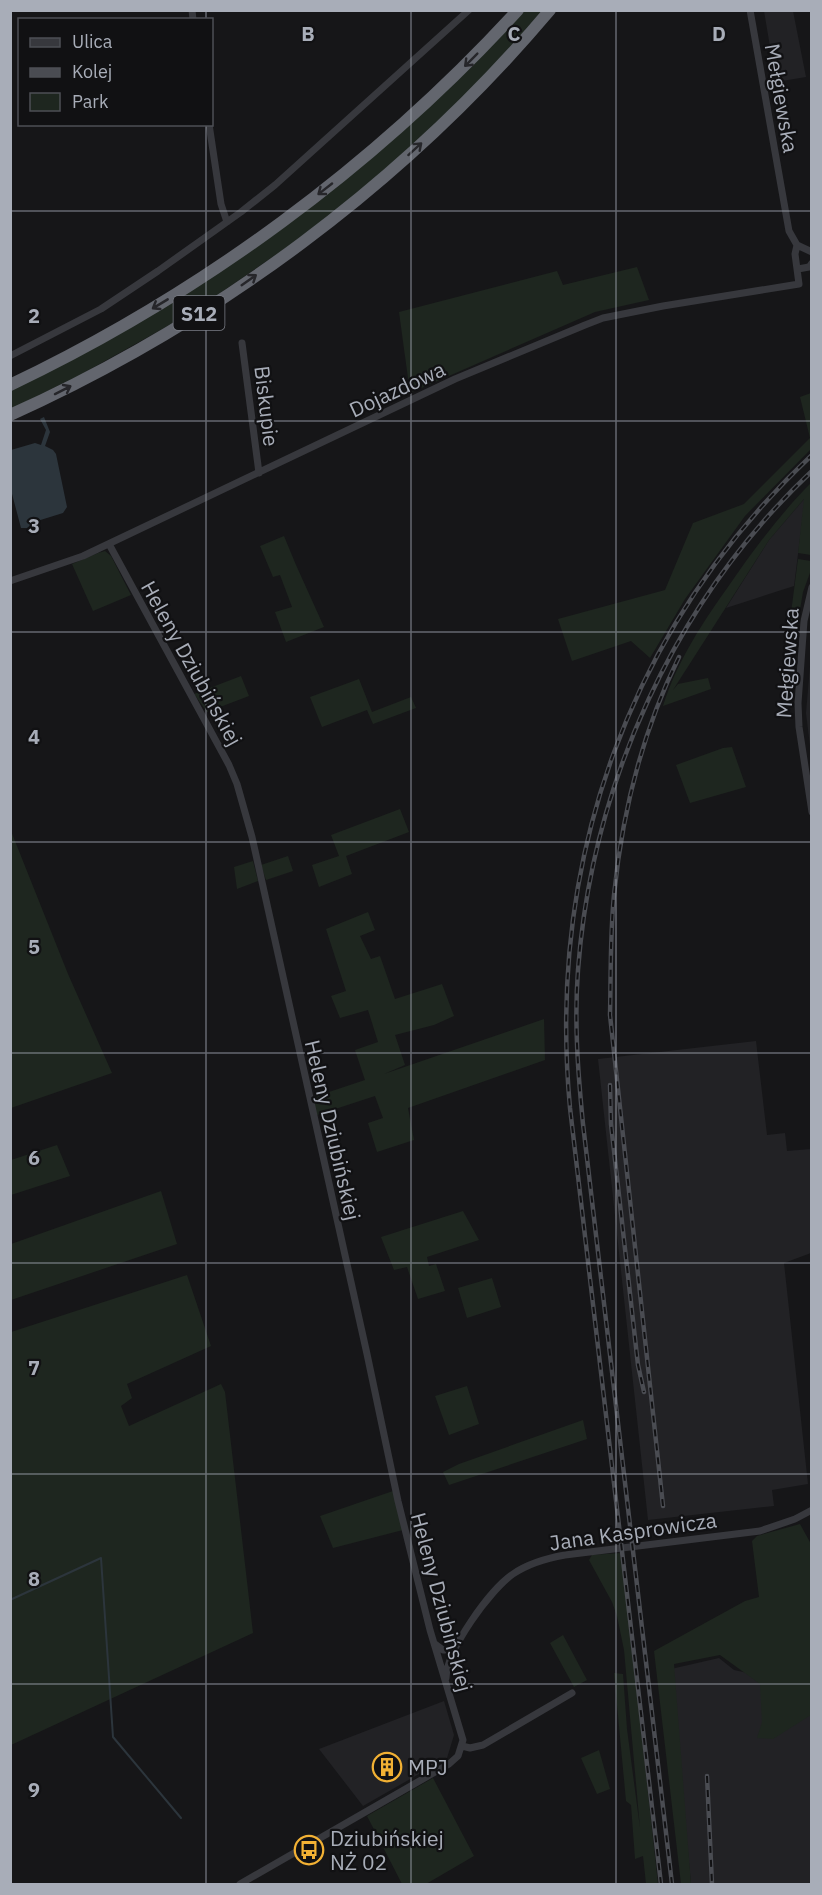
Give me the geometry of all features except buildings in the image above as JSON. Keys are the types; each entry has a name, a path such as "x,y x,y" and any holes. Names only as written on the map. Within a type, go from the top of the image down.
{"highway":[{"name":"S12","path":"10,415 92,375 157,339 268,267 322,227 385,175 450,116 550,10"},
{"path":"490,76 528,43 560,10"},
{"name":"S12","path":"10,385 151,309 273,229 408,120 515,13"}],"street":[{"path":"10,356 101,309 227,222 275,185 469,10"},
{"name":"Mełgiewska","path":"750,10 789,231 797,245 795,254 798,268"},
{"path":"209,126 220,204 227,222"},
{"path":"797,245 812,252"},
{"path":"798,268 809,267 812,262"},
{"name":"Dojazdowa","path":"10,581 66,563 109,544 455,379 585,325 603,318 663,306 800,284 798,268"},
{"name":"Biskupie","path":"242,344 259,473"},
{"name":"Heleny Dziubińskiej","path":"109,544 229,765 250,829 396,1490 434,1643 461,1732 462,1746"},
{"name":"Mełgiewska","path":"812,587 804,621 798,703 799,727 812,812"},
{"name":"Jana Kasprowicza","path":"446,1680 448,1665 454,1650 484,1604 513,1574 538,1562 583,1552 760,1531 795,1520 812,1510"},
{"path":"434,1643 443,1650 454,1650"},
{"path":"240,1884 449,1764 456,1758 462,1746 470,1748 483,1745 572,1693"}],"shaded area":[{"path":"764,11 793,11 806,77 776,82"},
{"path":"44,417 50,432 45,446 56,454 67,507 63,513 34,522 27,528 21,528 11,490 11,450 35,443 41,445 46,430 40,419"},
{"path":"805,498 794,586 726,608 769,540"},
{"path":"811,655 812,754 806,713"},
{"path":"756,1041 767,1135 785,1133 787,1151 811,1149 811,1253 784,1263 808,1484 772,1490 774,1506 648,1520 598,1059"},
{"path":"719,1658 734,1670 785,1681 811,1668 811,1884 691,1884 671,1669"},
{"path":"444,1701 454,1735 447,1758 363,1806 319,1749"}],"green space":[{"path":"524,11 542,11 478,83 403,154 293,243 191,313 78,376 11,409 10,391 272,236 306,211 401,128"},
{"path":"637,267 649,300 595,312 410,393 399,312 557,271 563,285"},
{"path":"811,393 811,449 745,516 685,599 650,658 631,641 572,661 558,619 665,590 693,523 744,504 810,438 800,397"},
{"path":"811,483 811,555 798,553 804,499 769,540 673,690 678,684 708,678 711,689 663,706 683,658 710,613 768,532"},
{"path":"284,536 324,627 286,642 275,612 292,607 280,575 273,577 260,546"},
{"path":"105,551 111,556 131,595 93,611 72,564"},
{"path":"798,559 811,561 811,570 803,592 796,633 788,636"},
{"path":"241,676 249,696 207,712 194,694"},
{"path":"359,679 372,712 411,697 416,708 373,724 367,710 322,727 310,697"},
{"path":"732,747 746,787 690,803 676,765 723,748"},
{"path":"400,809 409,832 346,856 352,874 319,887 312,865 339,856 331,835"},
{"path":"11,831 68,974 112,1073 11,1108"},
{"path":"288,856 293,871 266,880 261,865"},
{"path":"253,861 258,881 237,889 234,867"},
{"path":"368,912 375,930 360,936 371,959 380,956 395,999 442,984 454,1016 434,1025 395,1035 405,1065 384,1074 544,1019 545,1060 408,1108 414,1140 377,1152 368,1123 383,1118 375,1096 317,1115 311,1098 365,1080 355,1050 378,1042 368,1010 340,1018 331,996 346,991 326,929"},
{"path":"57,1145 70,1176 11,1195 11,1160"},
{"path":"161,1191 177,1244 11,1300 11,1244"},
{"path":"463,1211 479,1240 427,1257 429,1266 436,1264 445,1291 418,1299 407,1267 394,1270 381,1237"},
{"path":"187,1275 211,1346 127,1384 132,1398 121,1406 129,1426 221,1384 225,1392 253,1633 11,1745 11,1332"},
{"path":"492,1278 501,1307 467,1318 458,1288"},
{"path":"467,1386 479,1424 449,1435 435,1396"},
{"path":"583,1420 587,1439 449,1485 443,1472 459,1464"},
{"path":"393,1491 403,1530 333,1548 320,1516"},
{"path":"800,1524 811,1544 811,1715 773,1739 757,1738 762,1722 760,1684 720,1655 674,1664 691,1884 681,1884 654,1651 745,1601 759,1597 752,1541 757,1536"},
{"path":"620,1553 658,1884 646,1884 643,1856 635,1859 631,1805 626,1801 614,1673 623,1674 627,1729 640,1828 624,1650 612,1602 589,1560 592,1555"},
{"path":"563,1635 587,1680 574,1687 550,1643"},
{"path":"599,1750 610,1789 597,1794 581,1758"},
{"path":"433,1778 474,1856 426,1884 402,1884 367,1816"}],"waterway":[{"path":"10,1600 101,1558 113,1737 181,1818"}],"railway":[{"path":"661,1884 570,1108 566,1016 572,926 588,838 614,753 649,672 694,595 748,522 812,455"},
{"path":"672,1884 583,1124 577,1047 578,970 586,900 601,831 622,764 649,699 681,636 720,577 763,522 812,471"},
{"path":"663,1506 610,1015 611,955 614,895 622,834 629,803 645,743 679,657"},
{"path":"610,1085 611,1124 638,1365 644,1392"},
{"path":"707,1776 712,1884"}],"place":[{"name":"MPJ","path":"387,1767"},
{"name":"Dziubińskiej NŻ 02","path":"309,1850"}]}
